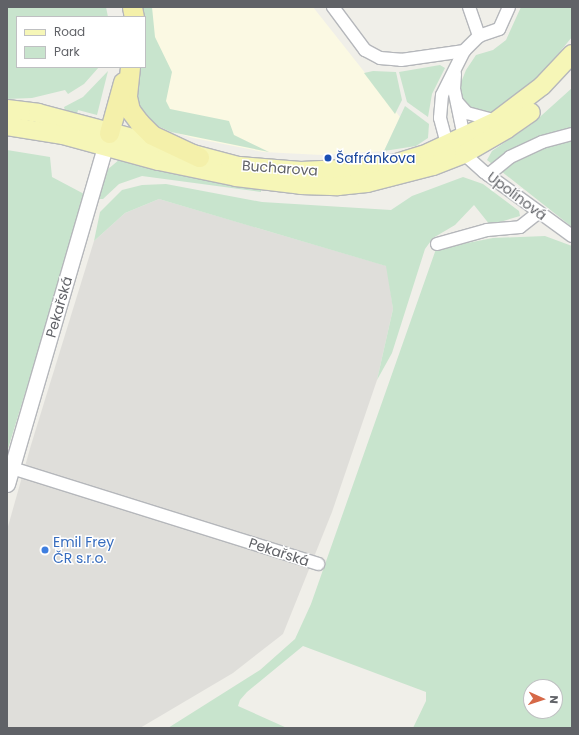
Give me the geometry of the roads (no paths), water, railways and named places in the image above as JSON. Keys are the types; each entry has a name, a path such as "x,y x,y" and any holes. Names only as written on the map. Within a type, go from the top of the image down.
{"highway":[{"path":"107,139 127,68"},
{"path":"130,68 127,97 130,110 139,122 152,135 199,157"}],"main road":[{"name":"Bucharova","path":"7,109 38,113 181,167 236,177 328,186 367,183 433,166 465,145 542,86 572,54"},
{"name":"Bucharova","path":"7,126 63,135 107,139 264,169 339,171 396,163 447,145 465,145 507,129 531,112 572,74"}],"street":[{"path":"333,7 365,50 380,58 401,60 464,51"},
{"path":"469,7 479,36"},
{"path":"447,145 440,108 442,95 464,51 479,36 499,29 510,7"},
{"path":"456,69 457,102 465,145"},
{"path":"457,102 467,113 496,121"},
{"path":"488,175 510,157 542,142 572,134"},
{"name":"Pekařská","path":"7,484 107,139"},
{"name":"Upolínová","path":"465,145 488,175 538,213 572,236"},
{"path":"438,244 487,230 520,226 538,213"},
{"name":"Pekařská","path":"12,468 318,564"}],"place":[{"name":"Šafránkova","path":"328,158"},
{"name":"Emil Frey ČR s.r.o.","path":"45,550"}]}
